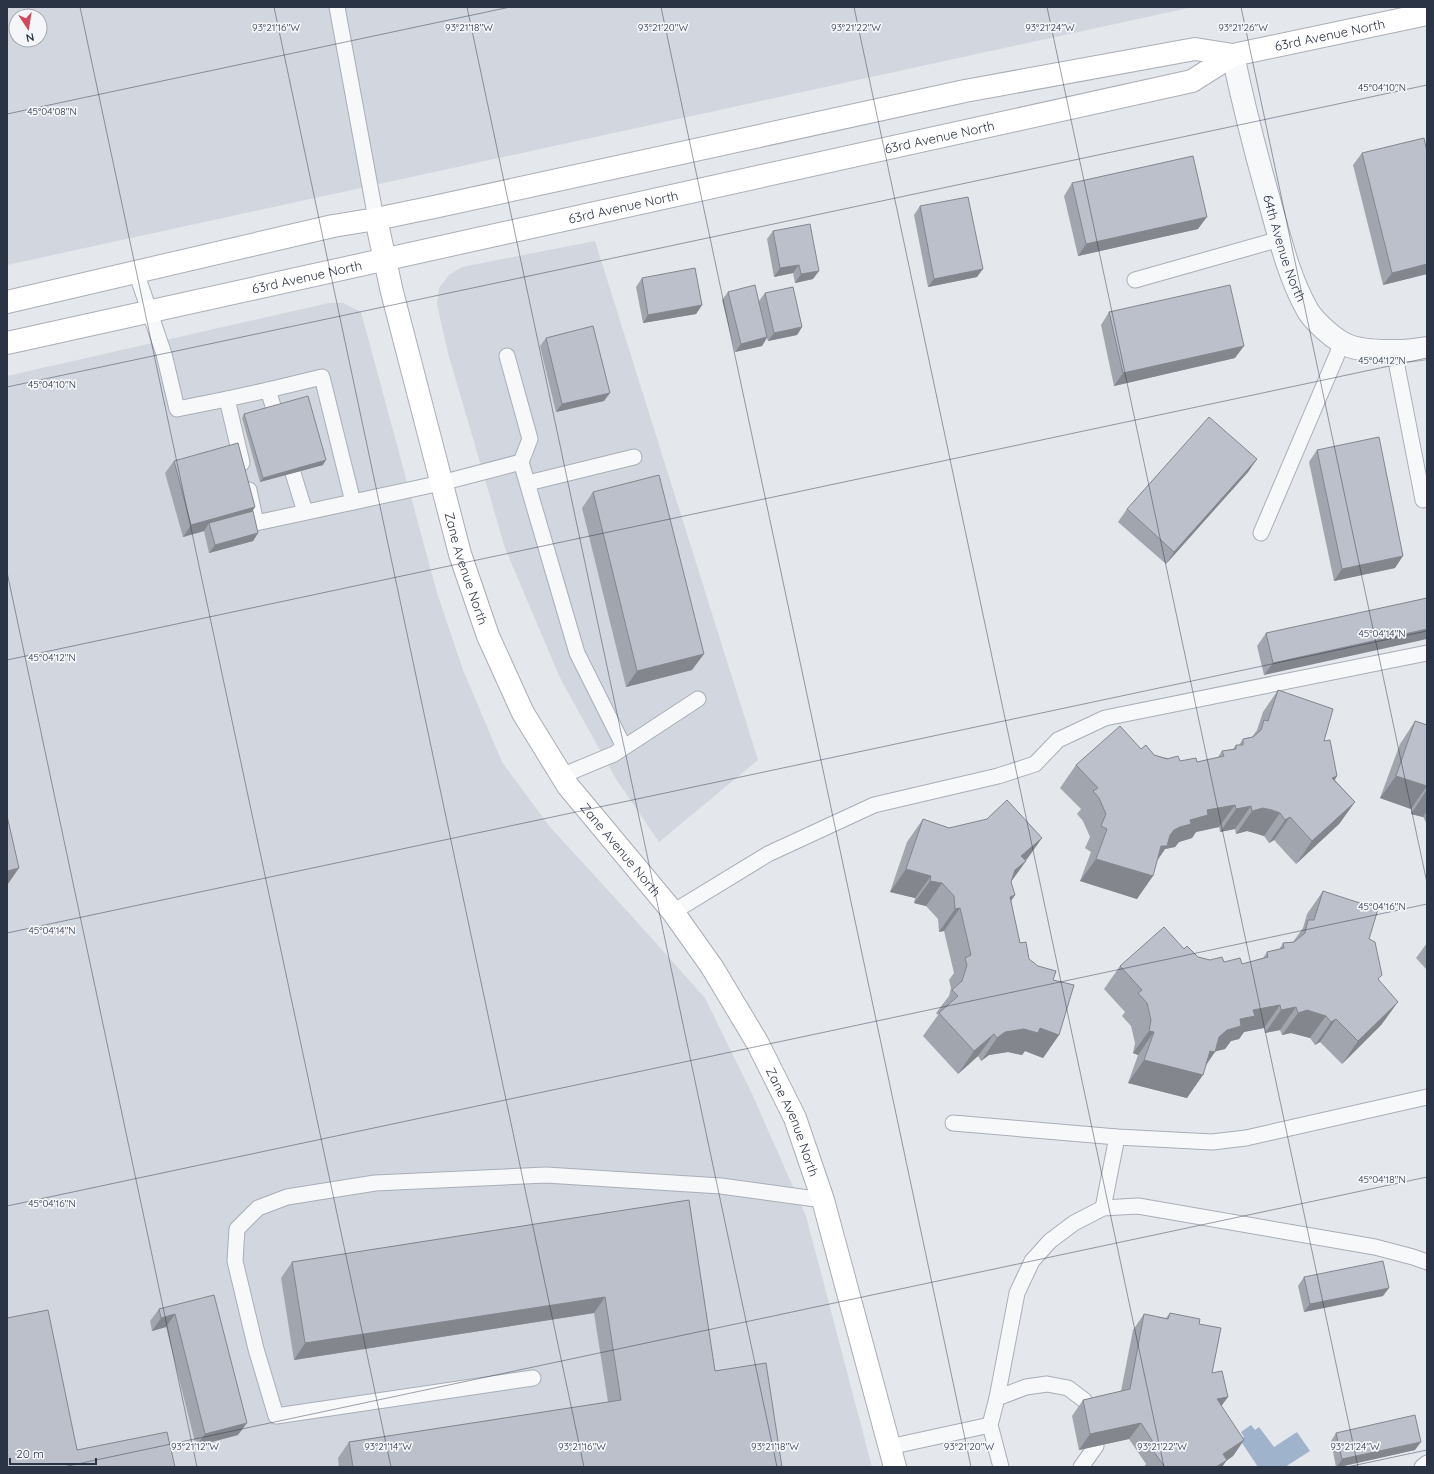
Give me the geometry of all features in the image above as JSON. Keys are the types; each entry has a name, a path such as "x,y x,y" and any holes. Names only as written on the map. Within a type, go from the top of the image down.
{"street":[{"name":"63rd Avenue North","path":"7,343 1192,81 1233,55 1427,14"},
{"name":"63rd Avenue North","path":"7,302 333,226 376,219 973,90 1195,49 1233,55"},
{"name":"64th Avenue North","path":"1233,55 1243,104 1280,240 1294,279 1309,312 1324,328 1342,343 1366,350 1394,351 1427,348"},
{"name":"Zane Avenue North","path":"376,219 460,554 488,636 523,713 561,776 673,912 712,967 757,1042 795,1118 823,1200 892,1457"}],"lane":[{"path":"337,7 376,219"},
{"path":"1135,280 1280,240"},
{"path":"136,272 164,354 177,409 322,377 353,502"},
{"path":"1261,533 1342,343"},
{"path":"1394,351 1423,500"},
{"path":"506,356 530,439 521,462 577,653 624,747"},
{"path":"268,390 274,409"},
{"path":"226,399 256,523 441,483 521,462"},
{"path":"528,483 634,457"},
{"path":"294,473 305,512"},
{"path":"673,912 768,854 874,805 998,776 1035,764 1058,740 1105,718 1427,653"},
{"path":"561,776 614,754 698,699"},
{"path":"953,1123 1117,1137 1212,1142 1239,1138 1427,1097"},
{"path":"1102,1208 1117,1137"},
{"path":"533,1378 276,1416 256,1349 235,1261 237,1229 258,1208 287,1197 375,1182 546,1175 721,1186 823,1200"},
{"path":"1000,1467 990,1425 997,1398 1017,1293 1032,1261 1050,1242 1074,1223 1102,1208 1138,1206 1375,1247 1427,1262"},
{"path":"997,1398 1026,1387 1047,1384 1068,1388 1084,1400 1090,1411"},
{"path":"892,1457 990,1425"},
{"path":"1081,1467 1096,1446"},
{"path":"1422,1467 1427,1463"}],"shaded area":[{"path":"7,7 1193,7 7,265"},
{"path":"595,241 758,760 659,842 616,779 560,678 505,548 448,353 437,304 439,288 449,275 462,267"},
{"path":"329,303 343,303 361,312 437,593 463,670 502,762 550,827 705,998 753,1096 806,1216 872,1467 7,1467 7,376"}],"water":[{"path":"1251,1425 1255,1430 1259,1427 1274,1447 1297,1432 1310,1451 1285,1467 1258,1467 1240,1440 1244,1437 1241,1432"}],"building":[{"path":"1424,138 1427,152 1427,264 1392,273 1362,153"},
{"path":"1193,156 1207,217 1086,244 1072,183"},
{"path":"968,197 983,269 934,279 920,206"},
{"path":"810,224 819,271 801,274 799,265 780,268 773,231"},
{"path":"695,268 702,305 648,315 642,278"},
{"path":"755,285 767,337 741,344 728,292"},
{"path":"1230,285 1244,346 1123,373 1109,312"},
{"path":"793,287 802,327 774,333 765,293"},
{"path":"593,326 610,393 562,404 546,338"},
{"path":"308,396 326,460 263,478 244,414"},
{"path":"1209,417 1257,459 1174,552 1127,509"},
{"path":"1379,437 1403,556 1342,569 1317,450"},
{"path":"238,443 255,507 191,525 174,461"},
{"path":"659,475 704,654 637,671 593,492"},
{"path":"253,511 258,533 215,545 209,523"},
{"path":"1427,598 1427,629 1273,663 1266,633"},
{"path":"1278,690 1333,709 1324,741 1330,740 1337,776 1332,778 1355,802 1312,841 1290,817 1285,820 1280,813 1272,810 1263,808 1252,811 1251,806 1236,809 1235,805 1207,810 1208,815 1190,820 1191,824 1174,830 1170,835 1167,846 1161,846 1153,876 1096,859 1107,829 1101,826 1106,814 1099,798 1093,791 1098,788 1076,765 1120,726 1141,749 1146,745 1154,755 1167,759 1178,756 1180,761 1196,758 1197,762 1224,756 1222,751 1236,749 1236,745 1243,745 1243,739 1253,737 1261,730 1264,720 1268,721"},
{"path":"1415,721 1427,725 1427,786 1396,776"},
{"path":"1007,800 1042,838 1021,856 1026,861 1015,870 1011,882 1015,895 1010,897 1020,943 1026,942 1029,959 1038,966 1056,971 1053,980 1074,985 1059,1035 1040,1028 1038,1033 1024,1029 1005,1032 997,1038 994,1034 974,1051 939,1013 958,996 952,990 962,981 967,965 965,958 971,955 960,908 955,909 954,896 942,883 930,881 931,876 906,869 923,819 949,828 987,819"},
{"path":"7,816 19,868 7,871"},
{"path":"1323,891 1378,909 1369,939 1375,942 1382,975 1378,979 1398,1002 1358,1041 1336,1019 1331,1022 1326,1016 1307,1010 1298,1013 1296,1007 1281,1010 1280,1005 1253,1010 1255,1016 1240,1019 1241,1026 1227,1030 1219,1037 1215,1052 1210,1051 1203,1075 1144,1060 1154,1032 1149,1031 1151,1020 1147,1003 1138,993 1142,990 1120,966 1164,927 1184,949 1187,946 1198,957 1210,960 1222,957 1224,962 1240,958 1242,964 1268,957 1267,952 1284,948 1283,943 1294,942 1305,933 1308,920 1314,920"},
{"path":"689,1200 715,1371 766,1363 782,1467 353,1467 349,1442 621,1400 605,1297 305,1343 292,1262"},
{"path":"1383,1261 1389,1288 1310,1304 1304,1277"},
{"path":"214,1295 247,1423 205,1434 175,1314 161,1318 159,1309"},
{"path":"48,1310 77,1450 167,1432 175,1467 7,1467 7,1318"},
{"path":"1170,1313 1200,1319 1199,1324 1221,1328 1212,1373 1222,1371 1228,1397 1217,1399 1244,1440 1223,1454 1227,1460 1216,1467 1165,1467 1154,1452 1158,1450 1141,1423 1090,1434 1083,1400 1130,1389 1144,1314 1168,1319"},
{"path":"1415,1415 1421,1442 1342,1459 1336,1433"}]}
